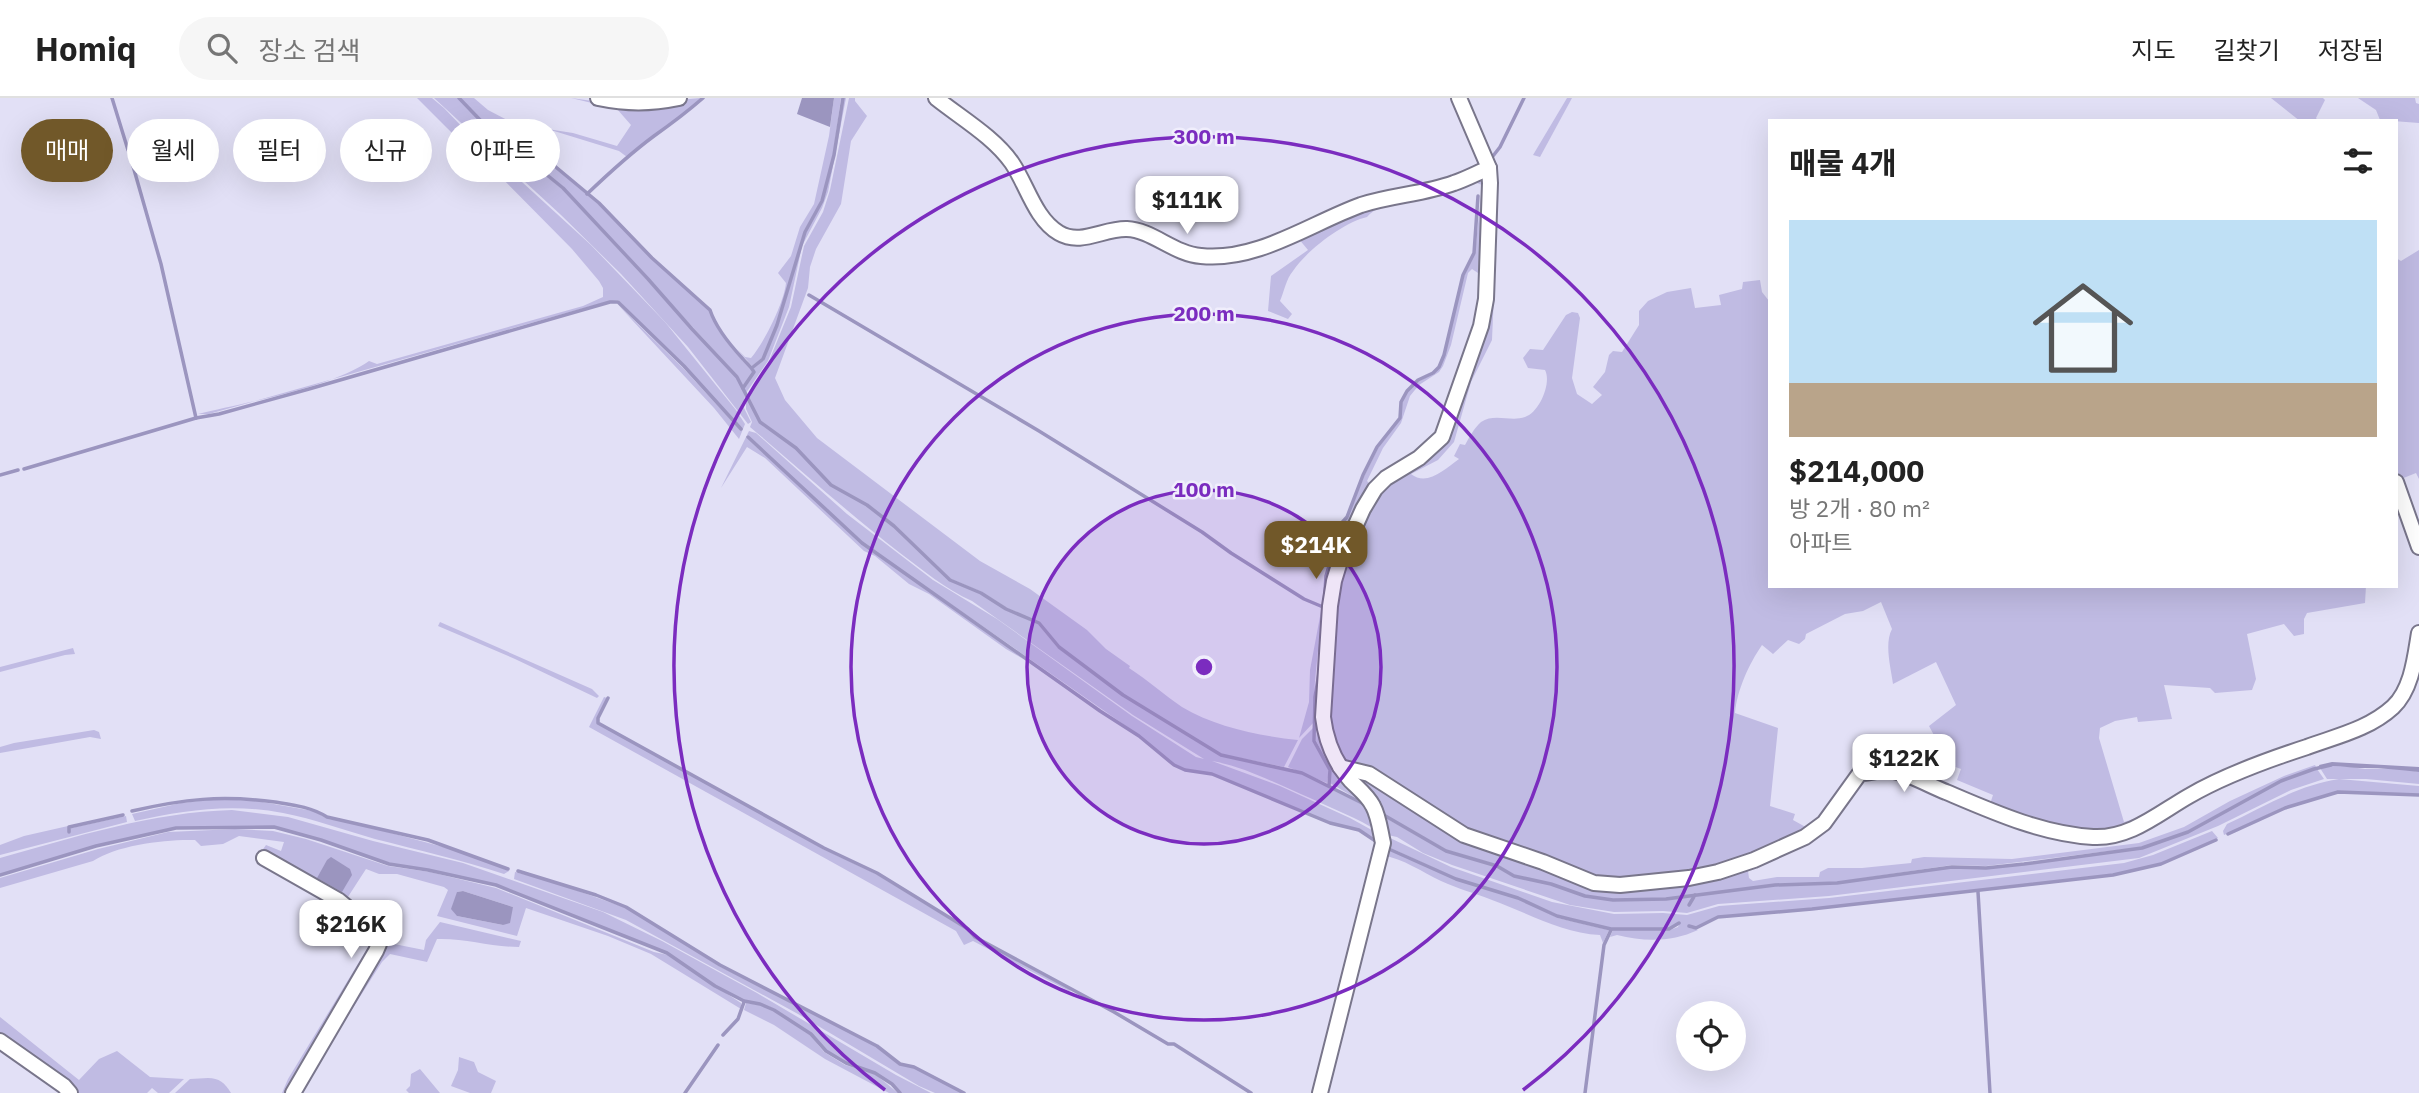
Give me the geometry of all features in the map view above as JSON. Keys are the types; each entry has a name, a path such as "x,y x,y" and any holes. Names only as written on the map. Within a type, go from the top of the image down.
{"street":[{"path":"598,98 624,103 652,103 679,98"},
{"path":"936,98 997,146 1012,163 1038,210 1059,233 1073,238 1119,228 1133,229 1183,253 1202,257 1230,255 1260,248 1361,206 1454,183 1489,168"},
{"path":"1320,1093 1383,843 1372,805 1340,767 1331,753 1325,735 1330,606 1334,581 1350,537 1375,489 1386,478 1432,448 1442,437 1481,326 1486,299 1489,168 1459,98"},
{"path":"2398,488 2419,547"},
{"path":"1340,767 1369,774 1464,835 1544,862 1585,880 1606,885 1620,886 1689,878 1754,860 1815,831 1836,809 1860,774 1887,770 2047,830 2108,837 2143,824 2213,783 2343,735 2377,719 2403,695 2419,633"},
{"path":"264,858 338,900 378,933 379,944 376,951 293,1093"},
{"path":"0,1041 22,1054 70,1093"}],"shaded area":[{"path":"417,98 432,98 455,119 446,119 446,127"},
{"path":"434,98 458,98 478,119 457,119"},
{"path":"460,98 474,98 505,119 480,119"},
{"path":"571,98 622,105 701,98 627,157 619,151 560,133 573,133 617,146 631,125 617,109"},
{"path":"802,98 834,98 830,127 797,114"},
{"path":"834,98 841,98 833,155 821,201 804,231 776,325 762,358 752,366 737,349 745,357 751,358 762,343 777,312 786,283 778,273 791,256 800,227 814,204 829,136"},
{"path":"844,98 846,98 835,153"},
{"path":"849,98 855,98 867,116 851,141 841,204 816,249 810,267 808,288 775,378 785,400 817,438 980,561 1030,589 1087,630 1106,649 1130,666 1129,668 1182,707 1238,730 1298,740 1284,767 1221,754 1123,695 1059,646 1039,622 951,579 895,525 867,504 832,484 796,447 761,421 747,397 767,366 791,307 804,246 823,212 830,190"},
{"path":"1567,98 1572,98 1540,157 1533,155"},
{"path":"2271,98 2325,100 2317,119 2297,119"},
{"path":"2358,98 2415,98 2419,104 2419,123 2380,119 2376,110"},
{"path":"835,158 822,208 802,246 789,307 768,361 746,393 744,389 753,376 754,368 764,360 778,326 806,232 823,202"},
{"path":"1495,166 1498,176 1498,202 1492,340 1471,382 1454,442 1438,460 1411,474 1423,479 1442,472 1459,459 1454,456 1460,444 1465,445 1474,430 1486,419 1520,418 1535,410 1543,397 1547,376 1545,370 1528,368 1523,358 1530,349 1543,350 1566,315 1578,313 1580,318 1572,378 1577,394 1592,404 1602,395 1593,387 1605,372 1609,355 1613,351 1622,352 1639,325 1639,311 1648,301 1667,292 1691,288 1695,308 1721,305 1719,295 1742,289 1743,282 1760,280 1762,292 1768,300 1768,588 2366,588 2365,603 2307,613 2304,619 2304,634 2294,636 2284,624 2247,634 2256,679 2252,690 2215,693 2210,688 2164,685 2172,719 2138,722 2137,717 2115,721 2100,728 2099,738 2124,822 2133,819 2143,822 2095,835 1989,807 1993,795 1957,780 1961,769 1950,765 1929,726 1956,705 1936,662 1893,684 1888,649 1892,629 1881,602 1863,611 1845,614 1806,634 1799,644 1788,640 1773,654 1762,645 1741,686 1735,713 1778,728 1770,806 1795,814 1793,820 1811,830 1725,867 1613,883 1466,833 1342,766 1327,735 1337,581 1375,494 1430,453 1483,329"},
{"path":"1487,171 1484,277 1472,269 1468,273 1451,345 1443,366 1410,396 1401,423 1383,448 1367,481 1374,488 1348,536 1317,720 1316,697 1321,668 1325,590 1339,528 1348,518 1378,448 1401,418 1402,402 1408,391 1419,381 1434,374 1445,355 1464,276 1475,253 1482,185 1472,181 1462,184 1462,189 1384,206 1326,238 1299,263 1289,278 1280,301 1292,314 1288,319 1268,311 1271,276 1308,250 1298,238 1343,217"},
{"path":"560,172 598,204 652,259 709,310 722,336 753,372 743,387 738,376 557,182 560,182"},
{"path":"506,182 522,182 591,245 665,322 745,424 739,439 714,408 619,306 741,429 684,366 618,300 332,379 369,361 377,364 583,306 603,297 603,288 599,281 572,249"},
{"path":"525,182 554,182 562,189 737,377 745,396 743,406 751,422 748,424 688,347 621,274"},
{"path":"2419,250 2419,479 2416,473 2401,479 2398,472 2398,259 2401,261"},
{"path":"332,379 287,393 254,401"},
{"path":"746,397 760,422 795,448 831,485 866,505 894,526 950,581 981,593 1006,610 1038,624 1058,648 1123,696 1220,755 1301,773 1374,810 1379,832 1354,818 1262,777 1212,761 1280,786 1350,818 1379,834 1378,843 1359,829 1330,822 1212,774 1174,764 1139,735 863,543 747,435 749,431 756,433 847,514 933,580 997,619 1132,716 1196,757 1204,759 1133,715 972,601 934,579 881,538 750,427 752,422 746,409"},
{"path":"254,401 209,414 198,414 239,405"},
{"path":"746,437 862,544 1025,660 864,551 765,458 747,447 721,488"},
{"path":"1321,611 1314,722 1299,738 1309,702 1310,670"},
{"path":"440,622 592,689 599,696 597,698 438,626"},
{"path":"73,648 75,654 0,672 0,667"},
{"path":"604,697 607,698 597,718 598,723 823,849 876,874 967,930 975,938 1071,990 973,941 964,945 956,931 589,727"},
{"path":"1317,725 1371,807 1330,783 1331,769 1316,741"},
{"path":"1315,726 1313,741 1329,771 1327,783 1288,767 1302,739"},
{"path":"94,730 99,732 101,739 90,737 0,753 0,747 14,743"},
{"path":"2332,762 2419,767 2419,772 2337,766 2320,768 2319,765"},
{"path":"2315,765 2316,767 2281,780 2187,831 2142,847 1986,866 1952,865 1837,882 1775,884 1666,898 1613,899 1585,895 1551,883 1514,875 1498,865 1447,850 1375,809 1348,771 1369,776 1451,831 1594,885 1747,864 1749,878 1753,881 1777,877 1819,877 1820,872 1828,868 1911,863 1912,859 1924,857 2012,859 2139,843 2184,827 2230,801"},
{"path":"2335,765 2419,772 2419,784 2366,779 2327,779 2320,768"},
{"path":"2317,769 2324,779 2291,790 2218,826 2139,858 1829,896 1718,904 1687,913 1614,912 1570,905 1452,865 1423,853 1397,837 1383,834 1377,813 1446,852 1497,867 1513,877 1613,901 1693,896 1689,905 1697,896 1775,886 1837,884 1952,867 1986,868 2142,849 2188,833 2282,781"},
{"path":"2339,779 2419,786 2419,794 2338,791 2284,807 2224,835 2227,824 2268,804 2309,786"},
{"path":"218,799 257,801 313,811 328,819 350,822 462,852 509,871 504,874 306,818 264,810 208,809 135,821 132,814 181,803"},
{"path":"232,810 288,817 463,863 603,912 757,993 931,1093 901,1093 892,1083 875,1072 846,1063 826,1051 811,1034 775,1009 744,1001 667,952 496,884 389,863 274,826 176,827 96,845 0,874 0,858 57,842 173,815"},
{"path":"126,816 127,822 0,855 0,845 24,836 68,826 68,832 71,828"},
{"path":"235,829 273,831 388,866 430,872 496,888 654,952 668,955 741,1003 741,1009 651,954 526,908 517,936 437,916 448,890 444,887 366,869 344,903 261,852 266,845 281,851 284,842 239,836 223,844 201,846 195,840 142,844 0,888 0,878 168,832","holes":["463,891 513,907 503,925 457,916 457,892"]},
{"path":"2212,831 2218,838 2161,863 2113,874 1718,916 1696,927 1688,925 1698,930 1688,934 1658,940 1617,935 1610,937 1613,930 1670,930 1678,927 1680,922 1669,928 1611,928 1573,920 1518,897 1456,878 1384,845 1388,837 1451,867 1552,902 1614,914 1687,915 1719,906 1829,898 2124,863 2153,855"},
{"path":"1384,847 1456,880 1518,899 1558,918 1609,930 1603,943 1600,935 1572,931 1447,884 1382,855"},
{"path":"331,857 350,869 352,875 342,892 317,878"},
{"path":"515,872 553,882 626,908 719,966 877,1047 899,1065 914,1068 962,1093 935,1093 919,1086 798,1014 626,920 514,879"},
{"path":"463,891 513,907 510,923 503,925 457,916 451,909 457,892"},
{"path":"440,922 521,941 519,947 437,939 427,962 390,954 382,962 299,1093 384,942 424,950 426,940"},
{"path":"373,939 375,945 287,1093 282,1093 288,1079"},
{"path":"746,1003 774,1011 810,1035 824,1052 845,1065 875,1074 898,1093 889,1093 825,1059 774,1025 744,1010"},
{"path":"0,1017 79,1080 99,1059 117,1051 150,1077 184,1079 169,1093 158,1093 152,1088 147,1093 79,1093 48,1065 0,1033"},
{"path":"459,1057 474,1062 478,1072 496,1081 491,1093 470,1093 451,1086 458,1070"},
{"path":"420,1069 440,1093 409,1093 406,1090 410,1086 411,1074"},
{"path":"208,1078 221,1082 231,1093 175,1093 190,1079"}],"waterway":[{"path":"112,98 127,147"},
{"path":"459,98 483,123 563,188 648,279 737,377 760,422 796,448 831,485 867,505 894,526 950,580 1039,623 1059,647 1123,695 1221,755 1302,773 1366,805"},
{"path":"587,194 637,149 703,98"},
{"path":"753,367 763,359 777,325 805,232 822,201 834,155 843,98"},
{"path":"1493,156 1524,98"},
{"path":"560,170 599,203 652,258 710,310 724,336 754,372 743,388"},
{"path":"138,182 161,264 196,418"},
{"path":"1324,606 1326,576 1338,527 1347,517 1377,447 1400,418 1401,402 1407,391 1418,380 1433,373 1444,355 1463,275 1474,253 1478,196"},
{"path":"809,295 1039,431 1304,599 1323,607"},
{"path":"24,469 610,302 618,302 684,366 741,429"},
{"path":"748,437 862,543 1139,736 1174,765 1185,770 1212,774 1330,823 1359,830 1377,842"},
{"path":"0,475 18,470"},
{"path":"1320,651 1322,628"},
{"path":"1319,673 1315,697 1314,741 1330,770 1329,785"},
{"path":"608,698 598,723 824,848 877,873 968,929 975,937 1168,1044 1174,1044 1251,1093"},
{"path":"1382,814 1446,851 1497,866 1514,876 1551,884 1585,896 1613,900 1666,899 1775,885 1837,883 1952,867 1986,868 2024,864 2142,848 2188,832 2281,781 2331,765"},
{"path":"2228,834 2285,808 2338,792 2419,795"},
{"path":"132,811 203,799 237,799 296,805 327,817 428,840 508,869"},
{"path":"69,832 69,827 123,815"},
{"path":"0,875 96,846 176,828 274,827 389,864 496,885 667,953 715,986 744,1001 774,1010 811,1034 826,1051 846,1063 875,1073 900,1093"},
{"path":"1689,926 1696,928 1718,917 2113,875 2161,864 2216,840"},
{"path":"1389,849 1456,879 1518,898 1557,916 1611,929 1669,929 1679,923"},
{"path":"518,871 626,907 720,965 877,1046 900,1064 914,1067 964,1093"},
{"path":"1978,892 1990,1093"},
{"path":"1689,905 1695,895"},
{"path":"1585,1093 1604,945 1611,930"},
{"path":"723,1035 738,1019 744,1002"},
{"path":"685,1093 718,1045"}]}
